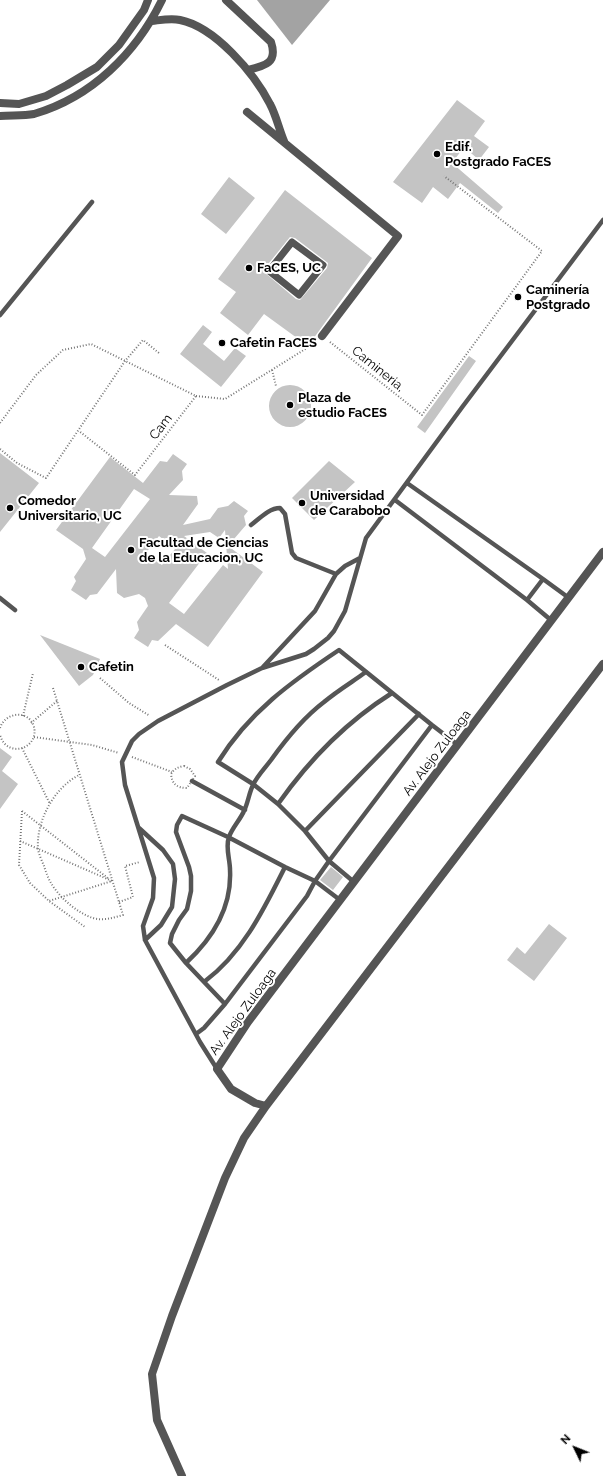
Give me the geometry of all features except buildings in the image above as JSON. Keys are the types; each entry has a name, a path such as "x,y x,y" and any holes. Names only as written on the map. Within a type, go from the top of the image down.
{"street":[{"path":"0,103 19,104 46,96 97,66 119,45 144,10 148,0"},
{"path":"0,116 32,114 64,103 94,85 137,43 152,21 162,0"},
{"path":"226,0 271,42 274,51 271,60 265,66 248,70"},
{"path":"152,21 178,19 198,26 218,40 248,70 271,104 284,142"},
{"path":"248,112 398,236 325,338"},
{"path":"292,242 323,265 299,295 269,271 292,242"},
{"name":"Av. Alejo Zuloaga","path":"266,1106 255,1104 231,1089 217,1070 248,1022 603,552"},
{"path":"182,1476 157,1420 152,1374 172,1316 225,1178 244,1138 266,1106 603,664"}],"lane":[{"path":"0,315 92,202"},
{"path":"217,1070 145,940 143,926 151,907 154,878 125,785 122,762 125,754 139,734 158,721 262,668 306,654 328,638 345,611 366,538 603,220"},
{"path":"407,483 543,578 569,598"},
{"path":"395,500 527,600 552,621"},
{"path":"251,525 265,514 280,508 284,514 292,553 296,558 336,574"},
{"path":"262,668 315,611 336,574 345,566 360,558"},
{"path":"527,600 543,578"},
{"path":"0,598 15,610"},
{"path":"354,882 329,861 305,831 278,804 253,784 218,762 238,733 249,720 288,686 340,650 432,725 458,744"},
{"path":"186,963 205,944 212,934 224,910 230,882 227,847 228,837 245,810 253,784 276,752 311,713 325,701 366,672"},
{"path":"278,804 306,767 346,726 370,706 392,693"},
{"path":"305,831 419,714"},
{"path":"196,1034 204,1028 225,1004 307,896 315,881 329,861 432,725"},
{"path":"192,781 245,810"},
{"path":"225,1004 186,963 170,943 172,934 179,920 187,909 191,885 189,867 176,832 177,825 182,816 228,837 315,881 340,900"},
{"path":"138,826 163,850 173,864 175,879 172,906 161,925 145,940"},
{"path":"204,982 224,964 250,932 263,912 285,867"}],"path":[{"name":"Camineria,","path":"325,338 422,415 542,251 444,176"},
{"path":"0,423 36,374 63,350 91,344 196,396 225,399 321,339 325,338"},
{"path":"0,449 17,462 46,478 125,361 143,340 159,353"},
{"path":"272,370 276,386"},
{"name":"Cam","path":"79,431 135,475 196,396"},
{"path":"165,645 227,685"},
{"path":"23,716 33,673"},
{"path":"100,678 129,703 158,721"},
{"path":"53,688 123,916 108,920 93,918 72,906 62,897 51,883 38,849 40,826 50,804 62,789 72,779 79,775"},
{"path":"31,722 57,701"},
{"path":"0,728 2,722 9,716 19,714 28,718 34,726 34,737 28,745 19,749 9,748 2,741 0,735"},
{"path":"34,737 92,745 125,754 172,772"},
{"path":"22,748 50,804"},
{"path":"184,766 190,769 195,776 187,788 180,788 173,782 172,772 184,766"},
{"path":"85,927 49,901 30,883 19,864 22,811 112,881"},
{"path":"20,841 112,881"},
{"path":"119,902 133,897 125,866 148,859"},
{"path":"49,901 112,881"}],"shaded area":[{"path":"257,0 330,0 292,45"}],"place":[{"name":"Edif. Postgrado FaCES","path":"437,154"},
{"name":"FaCES, UC","path":"249,268"},
{"name":"Caminería Postgrado","path":"518,297"},
{"name":"Cafetin FaCES","path":"222,343"},
{"name":"Plaza de estudio FaCES","path":"290,405"},
{"name":"Universidad de Carabobo","path":"302,503"},
{"name":"Comedor Universitario, UC","path":"10,508"},
{"name":"Facultad de Ciencias de la Educacion, UC","path":"131,550"},
{"name":"Cafetin","path":"81,667"}]}
